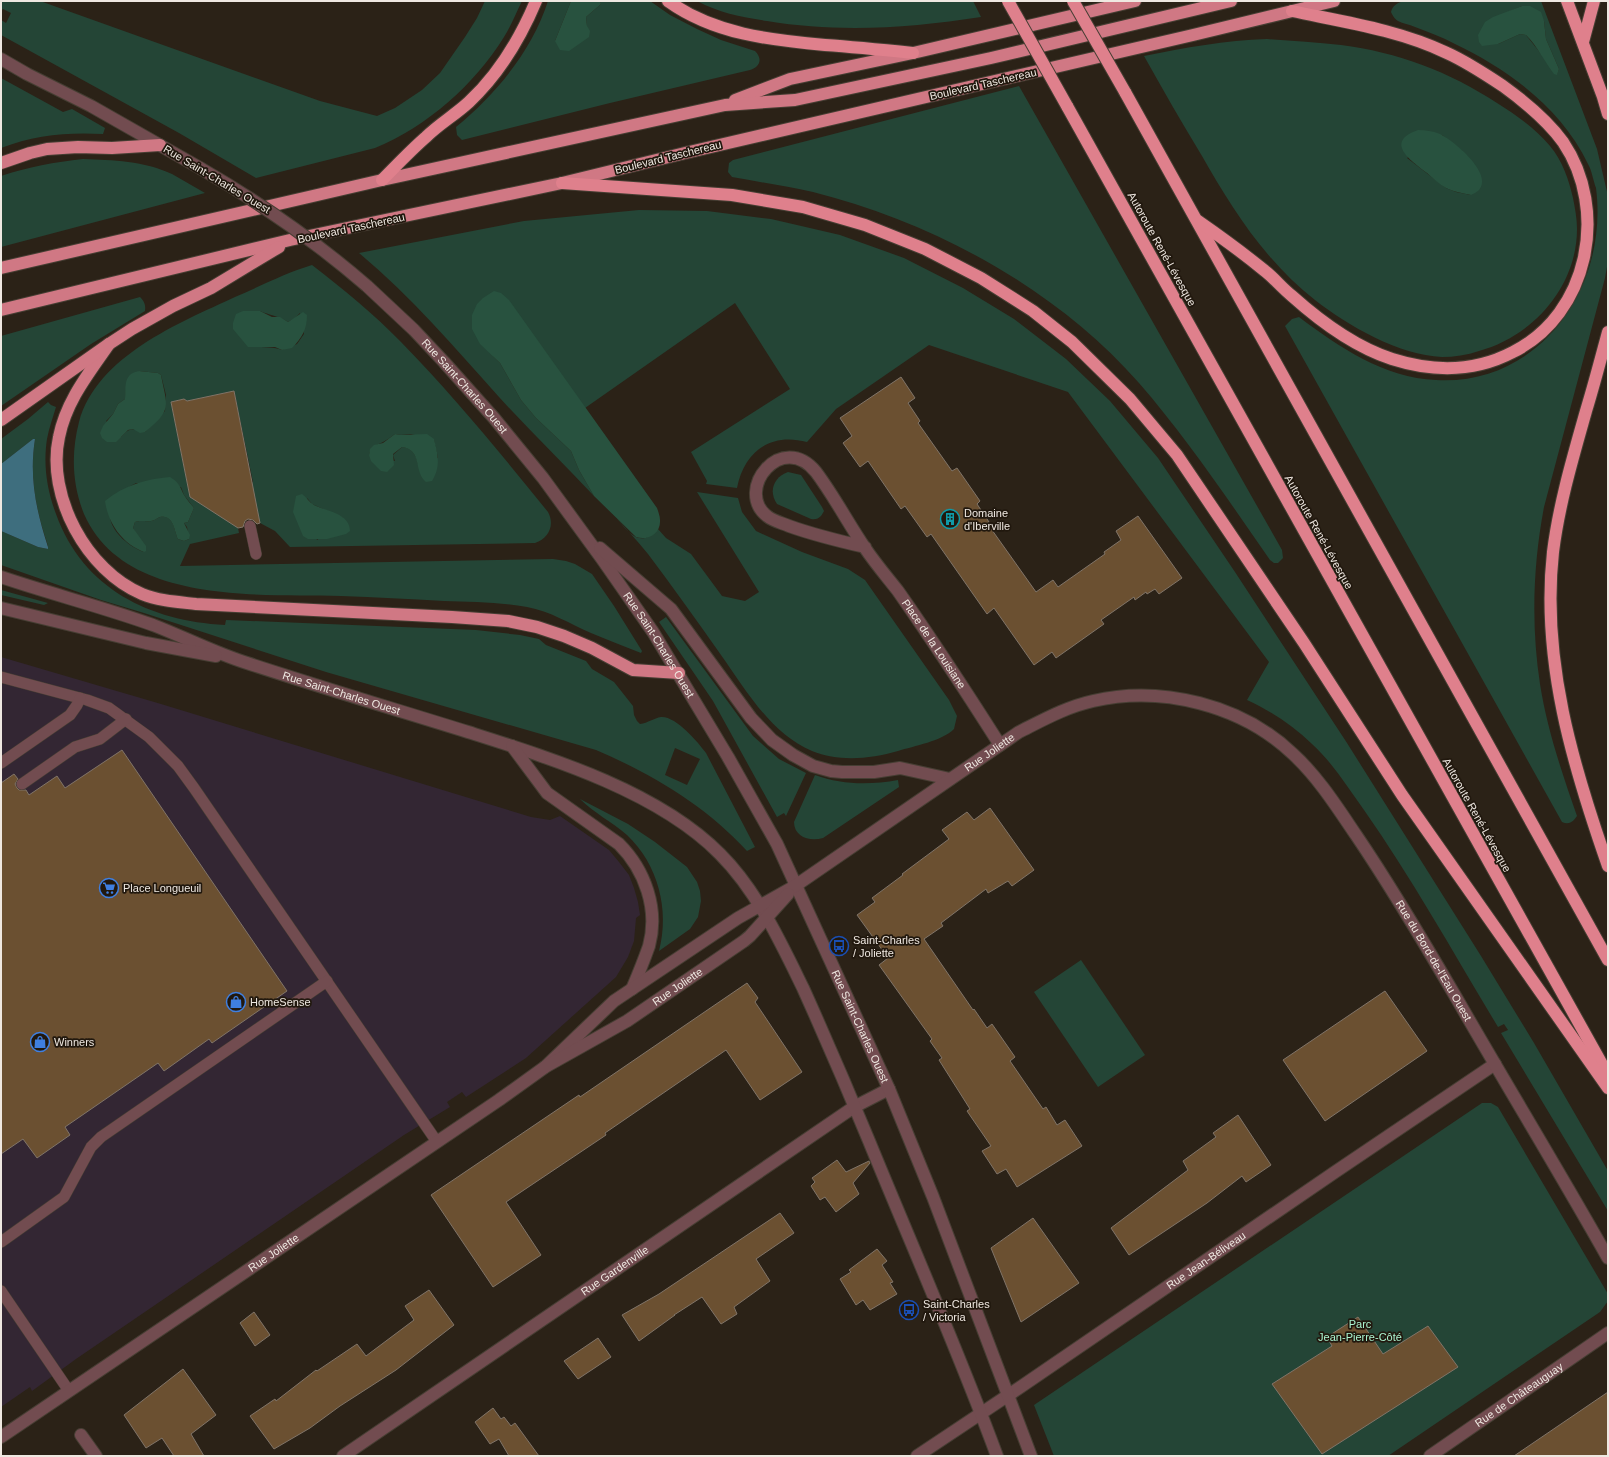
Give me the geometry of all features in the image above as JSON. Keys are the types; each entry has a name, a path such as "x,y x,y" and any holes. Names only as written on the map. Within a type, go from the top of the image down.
{"highway":[{"path":"382,180 427,135 450,119 489,81 506,59 519,37 536,1"},
{"path":"668,1 707,23 731,32 795,42 913,52"},
{"name":"Autoroute René-Lévesque","path":"1008,1 1608,1075"},
{"path":"1073,1 1608,960"},
{"path":"725,105 790,79 1135,1"},
{"name":"Boulevard Taschereau","path":"1,268 382,180 725,105 795,100 1005,55 1231,1"},
{"name":"Boulevard Taschereau","path":"1,310 290,240 562,183 685,152 1334,1"},
{"path":"1567,1 1608,114"},
{"path":"1583,42 1594,1"},
{"path":"1194,218 1267,272 1301,304 1337,332 1376,352 1416,366 1444,368 1473,366 1501,358 1514,352 1527,344 1549,326 1565,305 1578,282 1586,256 1589,237 1589,216 1586,191 1578,169 1569,151 1554,131 1532,109 1508,90 1476,69 1434,47 1382,30 1292,11"},
{"path":"1,163 47,149 78,147 112,148 160,145"},
{"path":"562,183 732,195 823,212 885,233 944,258 981,278 1018,301 1072,342 1111,378 1144,414 1190,472 1304,643 1402,795 1608,1088"},
{"path":"1,420 108,344 173,306 211,288 290,240"},
{"path":"1608,332 1561,502 1553,552 1550,620 1555,665 1564,716 1578,772 1608,866"},
{"path":"108,344 76,391 63,422 57,451 59,485 69,518 84,544 103,566 133,589 154,598 196,604 452,616 508,621 537,627 564,636 592,648 633,670 679,673"}],"street":[{"name":"Rue Saint-Charles Ouest","path":"1,60 91,106 200,168 274,214 333,257 367,286 414,330 494,418 528,459 585,534 653,632 679,673 774,839 889,1089 936,1204 1031,1456"},
{"name":"Place de la Louisiane","path":"865,547 814,536 768,517 758,503 756,491 759,479 765,469 786,457 798,458 808,463 827,487 865,547 898,591 972,700 1000,745"},
{"path":"585,534 671,609 752,718 772,740 793,756 813,766 831,771 874,772 900,768 950,779"},
{"name":"Rue Saint-Charles Ouest","path":"1,577 152,625 242,662 512,746 572,768 607,782 665,812 692,830 718,852 742,879 767,917 820,1025 997,1456"},
{"path":"1,608 138,641 242,662"},
{"name":"Rue Joliette","path":"545,1067 614,1001 738,918 795,886 1019,732 1052,715 1094,701 1122,697 1148,696 1175,699 1212,707"},
{"name":"Rue du Bord-de-l'Eau Ouest","path":"1212,707 1243,720 1277,741 1293,753 1341,812 1387,882 1573,1195 1608,1258"},
{"path":"512,746 547,793 619,844 626,851 638,870 648,892 652,913 652,924 649,945 632,989"},
{"name":"Rue Joliette","path":"1,1437 437,1142 545,1067 627,1021 744,941 795,886"},
{"name":"Rue Jean-Béliveau","path":"917,1456 1495,1064"},
{"name":"Rue Gardenville","path":"343,1456 854,1107 889,1089"},
{"name":"Rue de Châteauguay","path":"1430,1456 1608,1333"},
{"path":"81,1435 96,1456"}],"lane":[{"path":"250,526 256,554"},
{"path":"1,677 80,698 109,708 149,736 184,773 437,1142"},
{"path":"1,763 70,715 80,698"},
{"path":"22,784 75,748 100,739 126,719"},
{"path":"1,1242 64,1197 91,1147 101,1137 327,981"},
{"path":"1,1291 69,1390"}],"shaded area":[{"path":"1,657 161,704 531,817 550,820 560,816 609,850 619,862 629,875 638,902 640,915 636,918 634,941 628,957 616,977 526,1058 466,1097 462,1092 447,1102 450,1107 404,1135 76,1359 32,1391 30,1387 1,1407"}],"green space":[{"path":"1,1 40,1 320,101 377,116 395,108 422,90 440,73 477,18 485,1 522,1 504,37 479,72 448,102 413,128 395,139 375,148 256,178 179,133 1,35 1,20 6,23 11,13 3,9 1,11"},
{"path":"548,1 571,1 555,41 587,26 586,17 601,4 600,1 650,1 670,15 697,29 721,40 755,51 760,60 756,67 750,70 462,140 457,135 456,127 485,100 511,70 532,37"},
{"path":"571,1 600,1 601,4 586,17 587,26 590,31 589,37 569,51 560,50 555,41"},
{"path":"697,1 973,1 981,17 928,24 874,28 821,27 794,25 740,16 722,12"},
{"path":"1404,1 1541,1 1597,149 1608,196 1608,261 1605,278 1544,507 1537,551 1534,596 1535,640 1543,701 1551,734 1577,816 1569,823 1562,822 1285,326 1292,319 1299,317 1346,350 1398,374 1436,380 1473,378 1506,367 1535,349 1559,324 1578,295 1591,261 1597,225 1596,188 1591,170 1577,144 1548,108 1514,78 1475,54 1445,39 1398,21 1391,12 1394,6","holes":["1522,6 1544,21 1546,39 1559,69 1557,74 1526,35 1520,34 1498,44 1508,12"]},
{"path":"1522,6 1530,6 1541,12 1544,21 1546,39 1559,69 1557,75 1554,74 1534,44 1526,35 1520,34 1498,44 1482,46 1479,42 1478,35 1485,22 1493,17"},
{"path":"1267,39 1341,45 1362,48 1403,58 1442,73 1479,92 1518,117 1544,139 1558,158 1564,170 1573,198 1577,229 1575,250 1569,271 1560,289 1548,306 1533,322 1517,334 1498,344 1470,354 1442,357 1426,355 1392,345 1358,329 1315,300 1281,269 1251,234 1225,196 1144,56 1205,45","holes":["1442,135 1462,151 1471,195 1446,188 1407,158"]},
{"path":"1,78 63,112 72,109 105,128 103,134 51,135 26,140 1,148"},
{"path":"1019,86 1282,550 1283,558 1278,563 1274,563 1270,560 1174,425 1139,383 1106,349 1070,317 1031,289 948,241 904,222 859,205 813,192 732,177 728,172 729,163 733,160"},
{"path":"1418,130 1440,134 1462,150 1477,167 1481,175 1482,183 1479,190 1471,195 1446,188 1408,157 1403,151 1401,145 1403,140 1408,135"},
{"path":"83,159 117,161 150,166 172,174 205,193 1,247 1,176 42,165"},
{"path":"639,210 707,211 771,219 840,235 904,258 963,288 1014,319 1066,359 1110,401 1158,458 1235,572 1347,743 1481,956 1534,1043 1608,1171 1608,1211 1501,1033 1508,1030 1504,1024 1498,1027 1433,917 1382,836 1346,784 1327,759 1305,737 1273,714 1247,700 1269,662 1068,392 929,345 836,409 807,442 781,440 770,443 761,448 752,455 746,464 740,475 737,488 706,484 707,481 691,452 790,389 735,303 585,408 508,300 493,356 500,363 521,400 536,418 571,451 579,470 594,496 511,410 414,304 359,253 524,221"},
{"path":"312,265 335,283 380,322 421,362 477,426 548,512 551,526 544,538 535,543 290,547 275,531 260,523 257,508 235,513 239,533 190,544 180,566 553,559 566,561 575,564 592,574 642,651 641,653 597,636 544,611 517,605 486,602 234,593 197,588 161,579 130,565 103,544 84,514 80,503 75,480 74,457 76,434 79,422 89,399 103,378 122,360 143,344 166,331 235,297","holes":["260,311 288,322 300,313 304,334 297,344 282,350 253,346 248,344 241,337","139,371 158,373 161,375 166,395 165,411 145,432 132,429 127,431 121,437 106,421 113,414 118,404 125,399 126,389","234,391 253,482 190,497 171,402 184,399 187,401","395,434 411,434 434,440 438,458 418,464 413,452 402,447 393,455 395,461 369,455 372,448","136,483 181,487 184,495 194,508 188,522 184,523 187,527 189,539 184,541 178,539 173,524 168,518 160,517 152,521 137,521 135,522 133,528 144,552 133,547 122,539 111,523 110,498","307,498 312,504 343,518 317,540"]},
{"path":"494,291 501,293 509,300 657,508 660,517 660,525 656,533 645,538 636,537 594,496 579,470 571,451 536,418 521,400 500,363 480,344 472,329 472,315 477,304"},
{"path":"140,297 143,300 145,311 91,344 1,406 1,336"},
{"path":"243,311 260,311 272,317 280,317 288,322 303,312 307,315 305,329 299,341 292,348 282,350 275,347 248,347 233,329 236,314"},
{"path":"139,371 158,373 161,375 166,401 164,412 160,418 145,432 140,433 133,429 128,430 116,442 107,442 102,438 100,433 103,426 113,414 118,404 125,399 126,381 130,375"},
{"path":"48,402 56,407 48,435 45,458 48,487 56,514 68,540 83,562 102,581 122,596 146,608 171,617 225,625 226,620 476,630 520,635 539,639 546,645 586,661 592,669 614,682 633,706 634,715 640,724 661,717 673,721 686,730 706,753 755,847 747,851 714,820 677,793 617,759 596,750 326,672 101,600 1,565 1,531 38,547 48,549 37,506 33,480 33,453 35,439 1,464 1,439","holes":["675,748 700,759 687,785 665,775"]},
{"path":"395,434 427,434 434,439 438,466 432,481 426,482 422,477 415,456 409,449 402,447 393,454 394,465 387,472 381,471 371,461 369,455 370,449 374,445 383,443"},
{"path":"788,472 801,475 824,511 819,518 811,519 777,504 773,494 774,485 779,477"},
{"path":"170,477 177,483 185,497 194,508 188,522 184,523 190,535 189,539 184,541 178,539 173,524 168,518 165,517 160,517 152,521 135,522 133,528 146,546 146,551 144,552 129,544 118,532 109,518 105,501 112,495 144,481"},
{"path":"697,492 738,498 742,512 756,531 802,552 848,569 865,580 949,700 957,716 954,729 942,737 928,743 887,754 855,758 833,757 812,751 797,743 771,722 760,709 657,566 628,531 639,538 644,538 651,535 658,529 666,538 691,554 722,596 745,601 759,592"},
{"path":"302,494 314,505 342,516 349,525 350,531 346,534 327,539 308,539 303,536 293,512 296,496"},
{"path":"1,590 48,603 44,605 1,595"},
{"path":"666,617 753,736 779,759 806,773 786,816 784,813 777,817 713,701 659,622"},
{"path":"815,775 835,781 856,783 877,783 898,780 899,787 823,838 808,839 800,835 794,822"},
{"path":"580,799 628,824 655,842 687,867 697,882 701,901 698,917 690,929 659,951 663,920 662,904 659,888 647,860 627,835 591,809"},
{"path":"1081,960 1145,1055 1098,1087 1034,992"},
{"name":"Parc Jean-Pierre-Côté","path":"1482,1103 1491,1103 1498,1107 1608,1294 1608,1301 1600,1312 1388,1456 1054,1456 1034,1405"}],"water":[{"path":"35,439 33,453 33,480 37,507 48,549 38,547 1,531 1,464"}],"building":[{"name":"Domaine d'Iberville","path":"901,377 915,398 908,403 920,421 918,423 952,471 957,468 980,501 977,504 989,522 987,523 1036,592 1053,580 1058,587 1105,554 1104,552 1121,540 1116,531 1138,516 1182,578 1159,594 1155,589 1147,594 1146,592 1135,600 1134,597 1101,620 1104,624 1056,658 1052,652 1034,665 994,608 987,614 931,534 927,537 905,506 901,509 868,461 860,467 843,443 852,436 840,418"},
{"path":"234,391 260,523 257,524 253,520 248,519 245,521 243,527 238,528 190,497 171,402 184,399 187,401"},
{"name":"Place Longueuil","path":"122,750 287,991 212,1043 209,1039 164,1071 158,1063 65,1127 70,1135 37,1158 23,1139 1,1154 1,783 14,774 18,779 15,784 17,788 19,790 26,790 29,795 57,776 65,788"},
{"path":"990,808 1034,870 1012,886 1008,881 988,893 986,889 941,923 943,926 924,939 987,1028 992,1024 1015,1057 1010,1061 1043,1109 1046,1107 1057,1125 1065,1120 1082,1146 1017,1187 1006,1169 997,1174 982,1151 991,1146 967,1111 970,1109 939,1060 942,1058 930,1041 932,1039 879,965 888,958 857,915 875,902 872,898 949,839 942,830 967,812 974,820"},
{"path":"747,983 758,998 755,1002 802,1072 760,1100 726,1050 605,1133 606,1135 506,1202 541,1255 493,1287 431,1195 579,1095 580,1097"},
{"path":"1385,991 1427,1051 1325,1121 1283,1060"},
{"path":"1238,1115 1271,1165 1246,1182 1242,1176 1207,1203 1129,1255 1111,1228 1188,1170 1183,1161 1216,1137 1213,1133"},
{"path":"837,1160 846,1172 869,1161 870,1163 853,1183 859,1194 836,1212 825,1197 820,1200 811,1186 815,1182 812,1178"},
{"path":"780,1213 794,1233 756,1259 770,1281 734,1307 737,1314 721,1324 702,1297 674,1315 639,1341 622,1315 659,1294"},
{"path":"1033,1218 1079,1283 1021,1322 991,1248"},
{"path":"877,1249 887,1261 882,1265 893,1282 890,1283 897,1294 870,1310 863,1300 856,1305 840,1279 851,1272 849,1270"},
{"path":"429,1290 454,1325 396,1370 340,1406 310,1428 274,1449 250,1416 275,1399 276,1401 316,1370 317,1371 357,1344 366,1356 414,1320 405,1306"},
{"path":"254,1312 270,1335 255,1346 240,1323"},
{"path":"1358,1317 1383,1354 1428,1326 1458,1367 1322,1454 1272,1384 1332,1346 1327,1337"},
{"path":"598,1338 611,1357 578,1379 564,1361"},
{"path":"183,1369 216,1415 191,1434 204,1456 174,1456 162,1438 146,1448 124,1415"},
{"path":"1608,1392 1608,1456 1514,1456"},
{"path":"493,1408 501,1419 504,1417 511,1426 515,1423 539,1456 509,1456 499,1439 490,1444 475,1422"}],"place":[{"name":"Domaine d'Iberville","path":"950,519"},
{"name":"Place Longueuil","path":"109,888"},
{"name":"Saint-Charles / Joliette","path":"839,946"},
{"name":"HomeSense","path":"236,1002"},
{"name":"Winners","path":"40,1042"},
{"name":"Saint-Charles / Victoria","path":"909,1310"}]}
